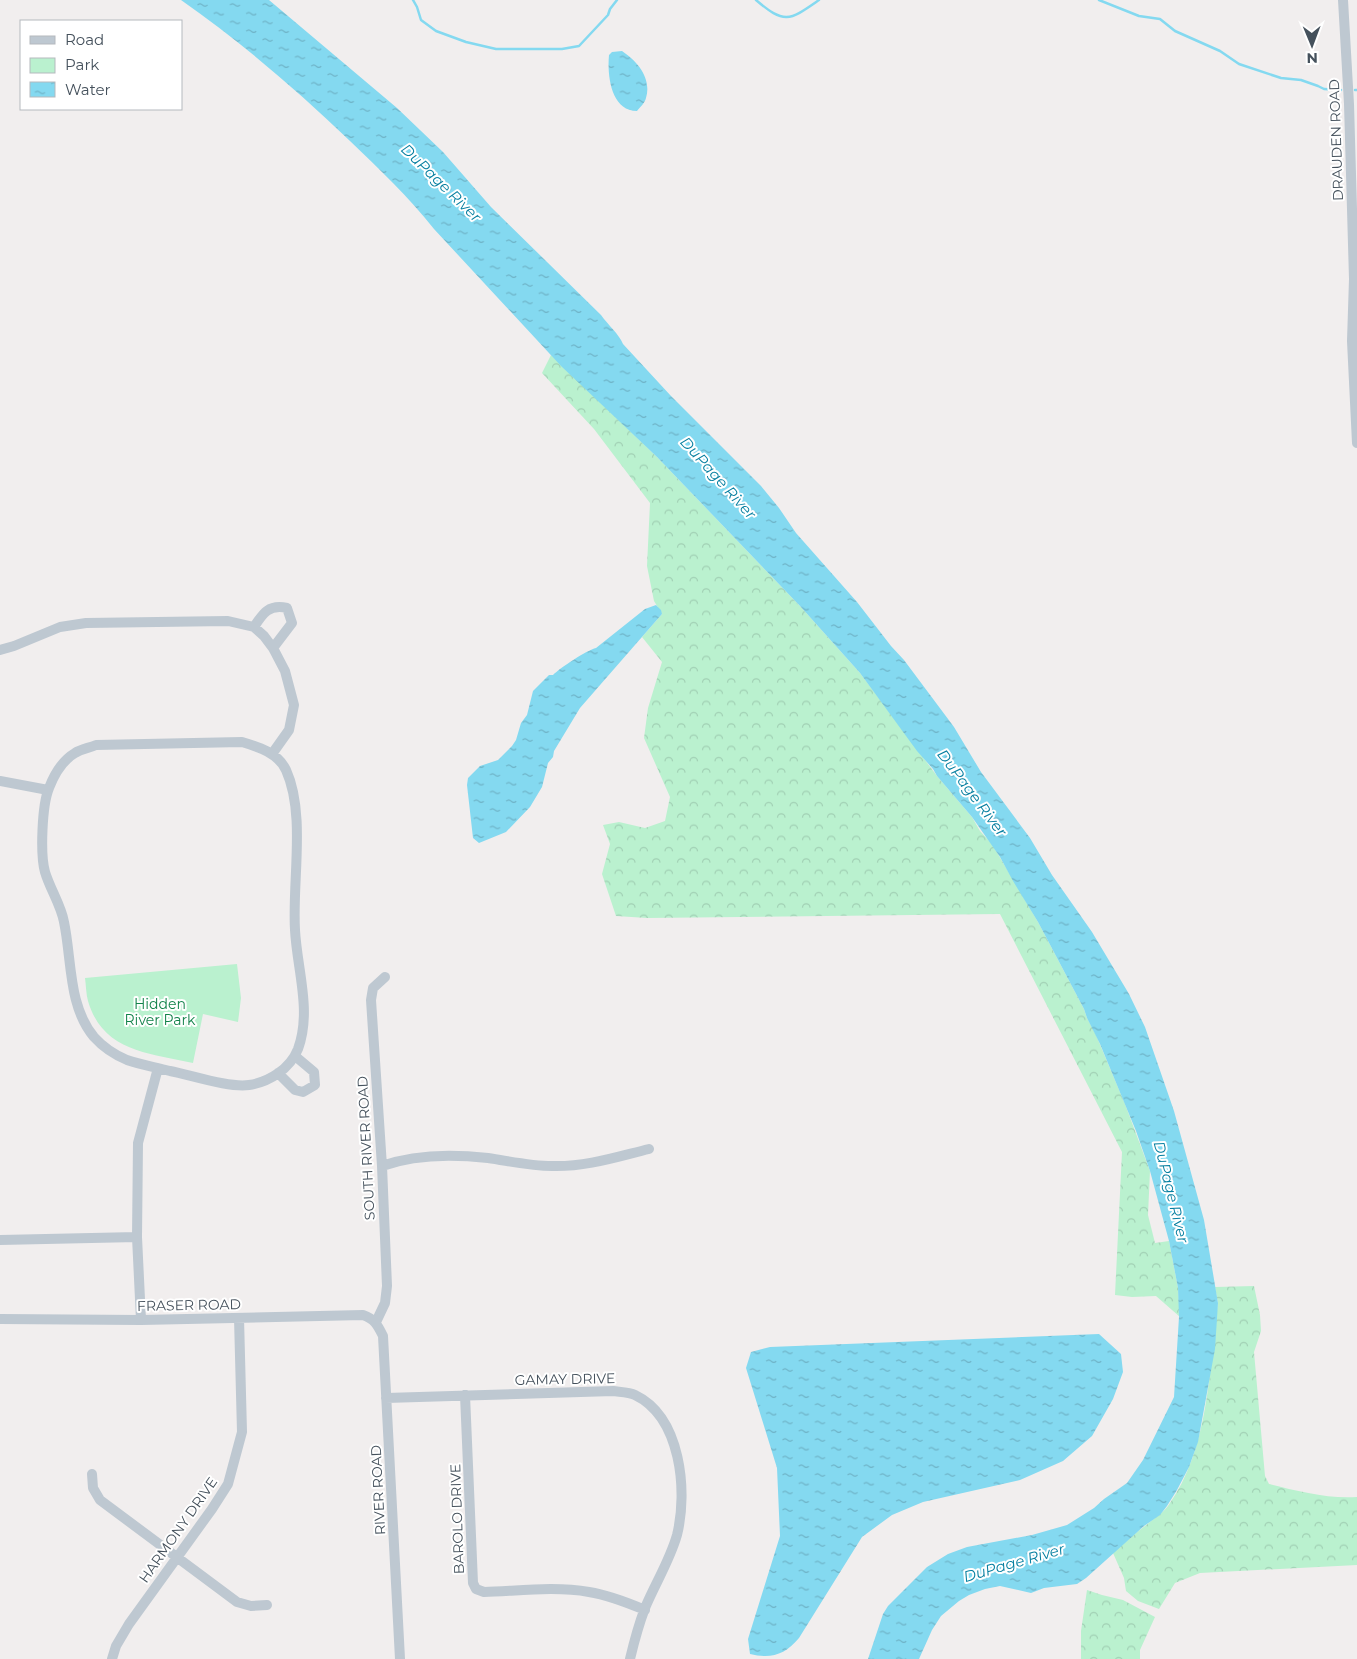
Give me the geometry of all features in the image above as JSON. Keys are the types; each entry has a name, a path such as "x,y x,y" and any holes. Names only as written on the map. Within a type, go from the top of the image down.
{"street":[{"name":"DRAUDEN ROAD","path":"1343,0 1349,104 1354,279 1352,341 1357,443"},
{"name":"DRAUDEN ROAD","path":"1354,279 1357,303"},
{"path":"254,627 259,619 271,608 280,606 288,608 292,623 273,648"},
{"path":"0,650 60,627 86,623 228,621 254,627 273,648 285,671 294,705 289,730 272,754"},
{"path":"242,742 272,754 285,768 295,797 295,929 304,1002 302,1032 295,1056 278,1073 265,1081 239,1085 128,1060 105,1048 95,1039 85,1026 76,1002 64,919 45,871 42,831 48,790 58,768 74,753 96,745 242,742"},
{"path":"0,781 48,790"},
{"name":"SOUTH RIVER ROAD","path":"376,1322 385,1303 387,1286 382,1166 371,1000 373,988 386,977"},
{"path":"278,1073 295,1090 303,1092 315,1085 314,1072 295,1056"},
{"path":"141,1320 137,1237 136,1173 138,1143 158,1068"},
{"path":"382,1166 401,1159 460,1155 524,1165 568,1166 591,1164 649,1149"},
{"path":"0,1240 137,1237"},
{"name":"FRASER ROAD","path":"0,1319 141,1320 363,1315 376,1322"},
{"name":"HARMONY DRIVE","path":"112,1659 116,1646 129,1624 228,1484 242,1432 239,1318"},
{"name":"RIVER ROAD","path":"376,1322 384,1336 400,1659"},
{"name":"GAMAY DRIVE","path":"386,1398 612,1391 634,1394 650,1405 664,1421 674,1442 682,1488 681,1510 675,1541 644,1610 630,1659"},
{"name":"BAROLO DRIVE","path":"465,1395 473,1583 476,1589 484,1592 559,1589 588,1592 614,1597 644,1610"},
{"path":"92,1474 93,1488 100,1500 176,1558 237,1602 251,1606 267,1605"}],"green space":[{"path":"551,355 657,457 800,606 860,673 937,776 992,844 1038,922 1084,1009 1125,1104 1150,1171 1148,1215 1155,1243 1169,1241 1178,1288 1180,1317 1156,1296 1132,1297 1115,1295 1122,1152 1000,914 647,918 616,916 602,874 610,844 603,825 619,822 645,828 665,821 670,797 644,738 648,708 662,662 642,637 662,614 654,601 647,566 650,503 594,429 542,373"},
{"name":"Hidden River Park","path":"237,964 241,998 238,1022 203,1014 193,1063 144,1052 116,1040 105,1031 95,1018 87,998 85,978"},
{"path":"1254,1286 1261,1331 1254,1352 1265,1476 1269,1484 1290,1489 1324,1496 1357,1497 1357,1565 1200,1573 1175,1583 1159,1609 1138,1601 1126,1591 1124,1578 1113,1553 1166,1509 1182,1484 1192,1460 1205,1408 1209,1382 1218,1303 1215,1287"},
{"path":"1087,1590 1123,1600 1155,1617 1140,1650 1140,1659 1081,1659 1081,1631"}],"water":[{"name":"DuPage River","path":"181,0 269,0 397,108 443,152 491,207 601,315 623,344 671,396 761,486 796,533 857,602 904,660 954,727 981,772 1030,838 1052,875 1092,932 1129,994 1145,1027 1174,1111 1204,1220 1218,1303 1215,1349 1198,1442 1189,1467 1177,1490 1160,1515 1144,1526 1077,1584 1044,1588 1031,1593 1000,1586 985,1589 959,1601 941,1616 932,1630 919,1659 868,1659 883,1614 888,1606 927,1567 948,1554 967,1547 1032,1535 1067,1525 1094,1508 1127,1483 1143,1460 1174,1397 1179,1317 1178,1288 1169,1241 1150,1171 1136,1131 1100,1044 1084,1009 1038,922 1000,857 972,817 917,751 860,673 800,606 657,457 561,366 383,173 330,122 268,67"},
{"path":"622,51 638,65 647,84 644,103 637,111 621,105 616,99 610,82 609,55 612,52"},
{"path":"656,605 662,614 580,708 554,751 553,757 548,763 542,787 530,807 506,832 479,843 473,838 467,785 468,778 480,766 498,760 512,746 516,740 521,723 527,715 533,691 549,675 553,675 586,652 596,648 645,609"},
{"path":"1099,1334 1121,1354 1123,1372 1113,1399 1092,1436 1063,1461 1020,1480 923,1502 892,1515 862,1537 794,1644 783,1652 771,1656 750,1654 748,1639 780,1536 777,1468 746,1368 751,1352 770,1347"}],"waterway":[{"path":"413,0 421,20 436,31 466,42 496,49 562,49 579,46 608,15 617,0"},
{"path":"756,0 774,13 788,17 801,12 819,0"},
{"path":"1099,0 1139,16 1160,19 1175,31 1220,51 1239,64 1281,78 1301,80 1324,89 1341,90"}]}
